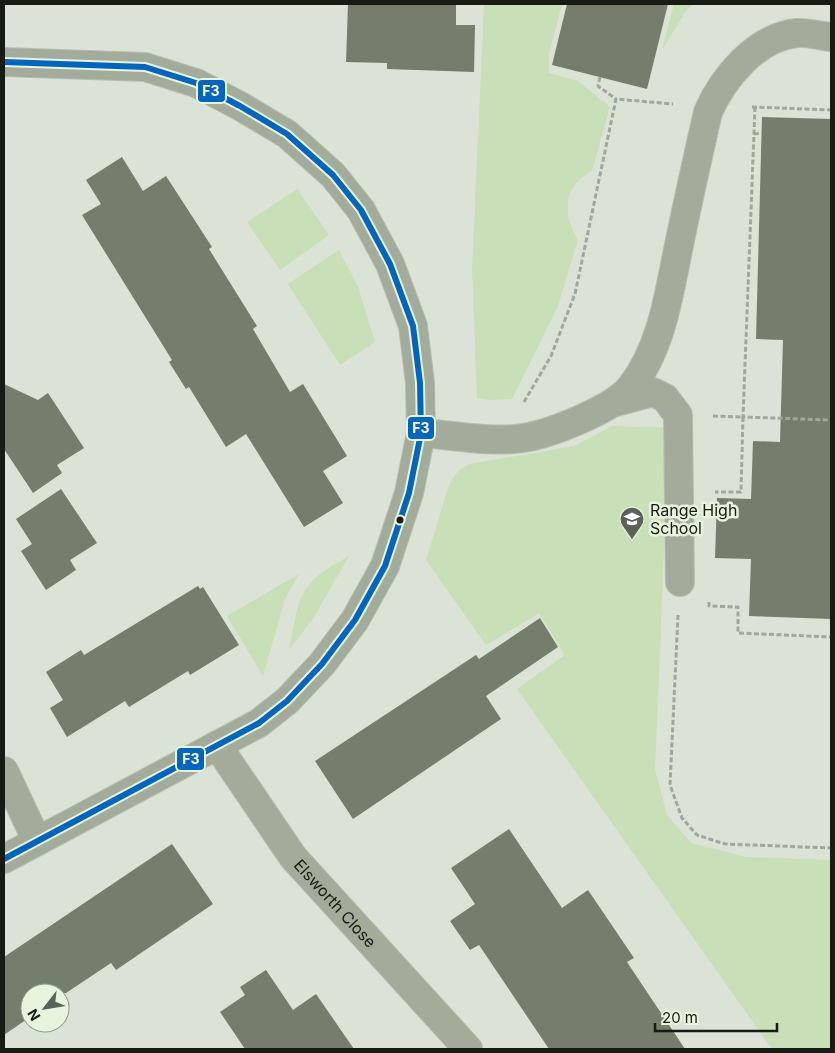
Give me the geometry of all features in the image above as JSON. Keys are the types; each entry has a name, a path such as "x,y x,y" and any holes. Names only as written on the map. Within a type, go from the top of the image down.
{"street":[{"path":"610,404 630,389 645,367 664,317 710,106 716,92 747,58 769,42 797,33 831,37"},
{"path":"4,62 145,67 196,83 287,134 333,175 355,203 390,264 413,326 420,383 421,432 409,493 385,566 355,620 322,664 287,701 259,723 4,859"},
{"path":"421,432 506,440 523,438 562,427 610,404 653,392 665,398 678,415 680,582"},
{"name":"Elsworth Close","path":"217,745 293,857 468,1049"},
{"path":"4,771 37,841"}],"path":[{"path":"600,78 598,86 616,99 710,106 831,110"},
{"path":"521,407 551,356 575,294 616,99"},
{"path":"755,107 743,417 831,420"},
{"path":"754,134 762,133"},
{"path":"680,582 670,785 682,818 697,835 725,844 831,848"}],"green space":[{"path":"484,4 562,4 549,54 549,73 578,81 610,107 592,171 575,184 568,201 569,220 578,240 558,306 512,399 490,400 477,398 472,269"},
{"path":"674,4 693,4 686,11 662,50"},
{"path":"297,189 329,235 280,270 247,222"},
{"path":"339,250 358,287 375,342 340,365 288,284"},
{"path":"612,426 669,428 655,770 667,815 691,843 746,857 831,860 831,1049 772,1049 517,689 565,655 539,613 486,645 426,560 448,488 459,471 469,464 575,446"},
{"path":"349,556 314,617 289,650 299,603 304,593 319,575"},
{"path":"299,574 285,599 263,676 227,616"}],"building":[{"path":"348,4 456,4 456,25 475,25 474,72 387,69 387,63 346,62"},
{"path":"567,4 668,4 647,89 552,65"},
{"path":"762,117 831,119 831,619 749,616 751,559 715,558 717,498 751,499 753,441 780,442 783,340 756,339"},
{"path":"122,157 143,191 166,176 212,247 209,249 257,326 253,329 290,392 303,384 347,456 323,471 343,503 304,527 246,434 226,447 189,387 186,389 169,362 172,360 82,215 101,204 86,180"},
{"path":"4,384 38,400 48,393 84,448 57,465 62,473 33,493 4,449"},
{"path":"61,489 97,543 70,560 76,570 46,590 21,551 32,544 16,519"},
{"path":"198,586 200,589 203,587 239,645 190,675 188,671 129,707 125,701 67,737 50,708 63,700 46,672 81,650 84,655"},
{"path":"540,618 558,647 486,696 501,719 353,819 315,761 476,655 479,659"},
{"path":"509,829 562,908 588,890 634,958 627,962 685,1049 549,1049 479,945 470,950 450,921 475,904 451,868"},
{"path":"172,844 213,904 116,970 111,963 70,990 70,983 20,983 20,1024 4,1035 4,957"},
{"path":"266,970 293,1010 316,994 354,1049 245,1049 220,1012 245,995 240,987"}],"transit line":[{"name":"F3","path":"4,62 145,67 196,83 287,134 333,175 361,210 390,264 413,326 420,383 421,433 409,493 385,566 355,620 322,664 287,701 259,723 4,859"}],"place":[{"name":"Range High School","path":"632,540"}]}
